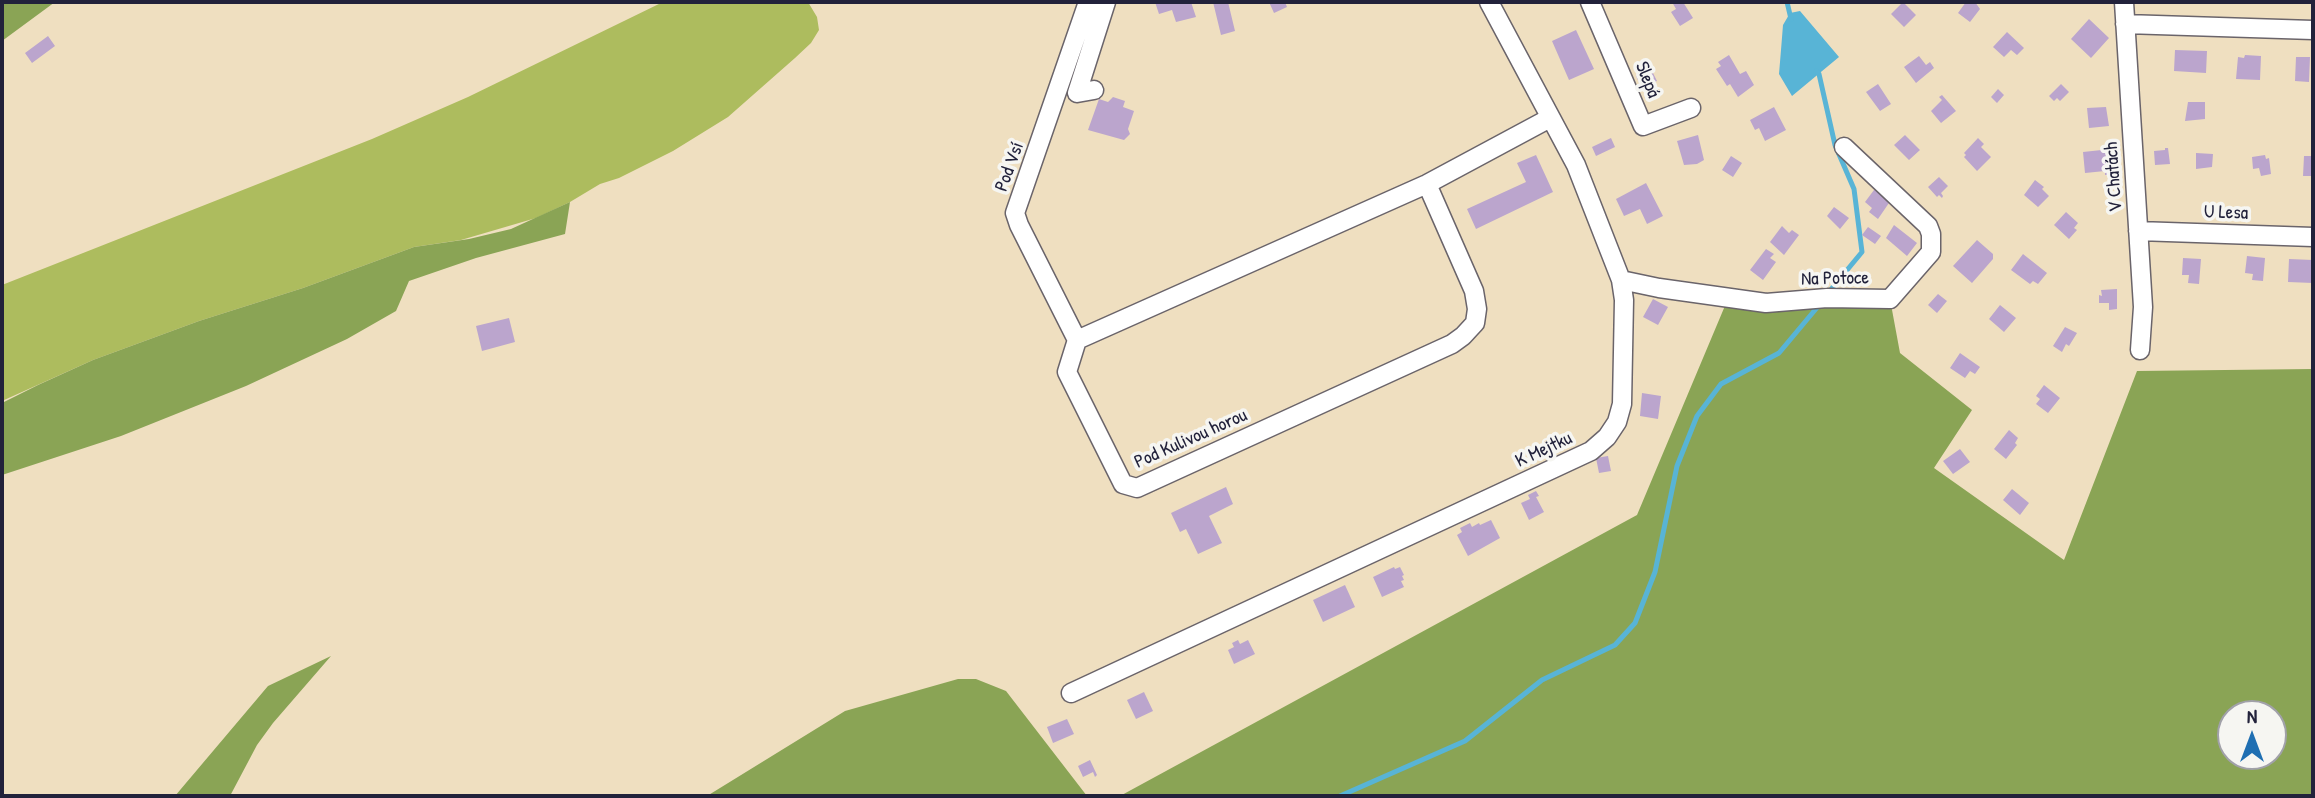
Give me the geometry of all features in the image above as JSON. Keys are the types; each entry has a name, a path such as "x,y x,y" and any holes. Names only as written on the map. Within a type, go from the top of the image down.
{"street":[{"name":"Pod Vsí","path":"1077,340 1019,225 1016,213 1088,2"},
{"path":"1094,90 1077,93 1106,2"},
{"name":"K Mejtku","path":"1071,693 1591,451 1607,437 1617,422 1622,404 1624,300 1621,280 1576,164 1489,2"},
{"name":"Slepá","path":"1590,2 1643,127 1691,108"},
{"name":"V Chatách","path":"2124,2 2143,307 2140,350"},
{"path":"2125,24 2313,30"},
{"path":"1077,340 1427,184 1550,118"},
{"name":"Na Potoce","path":"1621,280 1766,303 1827,298 1890,299 1931,251 1931,233 1928,226 1844,148"},
{"name":"Pod Kulivou horou","path":"1077,340 1067,372 1123,484 1137,488 1452,344 1463,336 1475,323 1475,291 1427,184"},
{"name":"U Lesa","path":"2138,231 2313,237"}],"green space":[{"path":"2,2 55,2 2,41"},
{"path":"663,2 808,2 817,17 819,30 811,43 728,117 673,151 619,178 600,184 536,218 461,240 414,247 93,360 2,401 2,285 372,139 468,97"},
{"path":"570,202 565,234 476,258 409,281 396,311 347,339 246,386 121,436 2,475 2,403 38,385 93,360 199,321 303,288 414,247 469,239 511,229"},
{"path":"1890,299 1900,353 1972,410 1934,468 2064,560 2137,371 2313,369 2313,796 1120,796 1637,515 1727,301"},
{"path":"331,656 257,745 230,796 175,796 268,686"},
{"path":"958,679 976,679 1006,691 1087,796 707,796 845,711"}],"water":[{"path":"1800,11 1839,57 1792,96 1779,74 1783,25 1790,13"}],"building":[{"path":"1155,2 1191,2 1196,17 1176,22 1172,10 1159,14"},
{"path":"1213,2 1228,2 1235,31 1221,35"},
{"path":"1269,2 1285,2 1287,7 1274,13"},
{"path":"1672,2 1683,2 1693,18 1680,26 1671,12 1676,9"},
{"path":"1903,2 1916,15 1904,27 1891,14"},
{"path":"1966,2 1975,2 1980,9 1970,22 1958,13"},
{"path":"2089,19 2109,38 2091,58 2071,39"},
{"path":"1576,30 1594,69 1569,80 1552,41"},
{"path":"2007,32 2024,48 2017,55 2011,50 2004,57 1993,47"},
{"path":"48,36 55,46 32,63 25,53"},
{"path":"2175,50 2207,51 2206,73 2174,71"},
{"path":"1729,55 1740,74 1746,71 1754,85 1738,97 1716,69 1721,66 1718,62"},
{"path":"2245,55 2261,56 2260,80 2236,79 2238,57 2244,58"},
{"path":"1919,56 1926,65 1930,62 1934,68 1916,83 1904,67"},
{"path":"2296,57 2310,57 2309,82 2295,81"},
{"path":"1651,69 1657,81 1642,88 1636,76"},
{"path":"1878,84 1891,104 1880,111 1866,92"},
{"path":"2061,84 2069,92 2060,101 2057,98 2054,101 2049,96"},
{"path":"1998,89 2004,95 1997,103 1991,97"},
{"path":"1942,95 1956,111 1941,123 1931,111 1942,100 1939,97"},
{"path":"1113,97 1125,101 1123,107 1134,111 1128,129 1130,134 1124,140 1088,130 1099,99 1108,102"},
{"path":"2188,102 2205,102 2205,119 2185,121"},
{"path":"1774,107 1786,130 1765,141 1759,128 1755,130 1750,120"},
{"path":"2106,107 2109,126 2089,128 2087,108"},
{"path":"1698,135 1704,160 1697,164 1684,165 1677,141"},
{"path":"1905,135 1920,150 1909,160 1894,145"},
{"path":"1611,138 1615,147 1596,156 1592,147"},
{"path":"1978,138 1984,144 1981,147 1991,157 1977,171 1964,157 1964,153"},
{"path":"2168,148 2170,164 2155,165 2154,151"},
{"path":"2111,149 2112,163 2116,163 2118,174 2105,175 2105,171 2085,173 2083,152"},
{"path":"2196,153 2213,154 2212,167 2196,169"},
{"path":"1536,155 1553,192 1476,229 1467,209 1526,182 1517,163"},
{"path":"2265,155 2266,159 2269,158 2271,174 2261,176 2259,168 2253,169 2252,157"},
{"path":"1731,156 1742,163 1733,177 1722,170"},
{"path":"2304,156 2313,156 2313,176 2303,176"},
{"path":"1939,177 1948,186 1941,193 1942,198 1939,195 1937,197 1928,187"},
{"path":"2035,180 2044,187 2042,189 2049,196 2038,207 2024,195"},
{"path":"1646,183 1663,216 1647,224 1640,209 1624,216 1616,199"},
{"path":"1877,186 1891,200 1878,219 1869,212 1872,208 1865,202"},
{"path":"1834,207 1849,218 1840,229 1827,216"},
{"path":"2066,212 2078,223 2074,228 2077,230 2069,239 2054,225"},
{"path":"1894,225 1917,243 1907,256 1886,238"},
{"path":"1782,226 1789,233 1792,230 1799,235 1784,255 1770,242"},
{"path":"1868,227 1881,236 1875,244 1862,235"},
{"path":"1977,240 1993,254 1993,259 1972,283 1953,266"},
{"path":"1766,249 1774,254 1770,258 1776,262 1763,280 1750,270"},
{"path":"2023,254 2047,273 2038,284 2033,281 2030,284 2011,270"},
{"path":"2247,256 2265,258 2263,281 2252,280 2253,274 2245,273"},
{"path":"2183,258 2201,259 2199,284 2188,283 2189,275 2182,275"},
{"path":"2289,259 2313,260 2313,283 2288,282"},
{"path":"2117,289 2117,309 2109,310 2109,303 2099,303 2101,290"},
{"path":"1938,294 1947,301 1937,313 1928,305"},
{"path":"1653,299 1668,307 1658,325 1643,317"},
{"path":"2000,305 2016,318 2004,332 1989,319"},
{"path":"509,318 515,342 482,351 476,326"},
{"path":"2065,327 2077,333 2062,352 2053,346"},
{"path":"1960,353 1980,367 1975,374 1970,371 1965,378 1950,368"},
{"path":"2044,385 2060,398 2048,413 2036,404 2040,399 2036,396"},
{"path":"1642,393 1661,396 1658,419 1640,416"},
{"path":"2009,430 2018,438 2015,443 2017,445 2006,459 1994,449"},
{"path":"1960,449 1970,462 1953,474 1943,461"},
{"path":"1608,456 1611,471 1599,473 1596,458"},
{"path":"1226,487 1233,504 1209,516 1222,543 1198,554 1186,529 1180,532 1171,513"},
{"path":"2012,489 2029,503 2020,515 2003,500"},
{"path":"1536,491 1539,496 1536,497 1544,512 1529,520 1521,503 1530,499 1528,495"},
{"path":"1491,520 1500,538 1468,556 1457,535 1462,532 1460,528 1470,523 1472,527"},
{"path":"1400,567 1404,575 1404,580 1401,581 1404,587 1382,597 1373,577"},
{"path":"1345,585 1355,607 1323,622 1313,600"},
{"path":"1238,640 1240,644 1248,640 1255,654 1234,664 1228,650 1234,647 1232,643"},
{"path":"1144,692 1153,711 1136,719 1127,700"},
{"path":"1067,719 1074,734 1053,743 1047,727"},
{"path":"1090,760 1097,775 1095,777 1093,772 1083,777 1078,766"}],"waterway":[{"path":"1787,2 1791,19"},
{"path":"1816,71 1819,74 1835,145 1854,189 1862,252 1828,293"},
{"path":"1340,796 1465,741 1542,680 1615,645 1635,623 1655,572 1677,466 1697,416 1721,384 1779,353 1820,304"}]}
